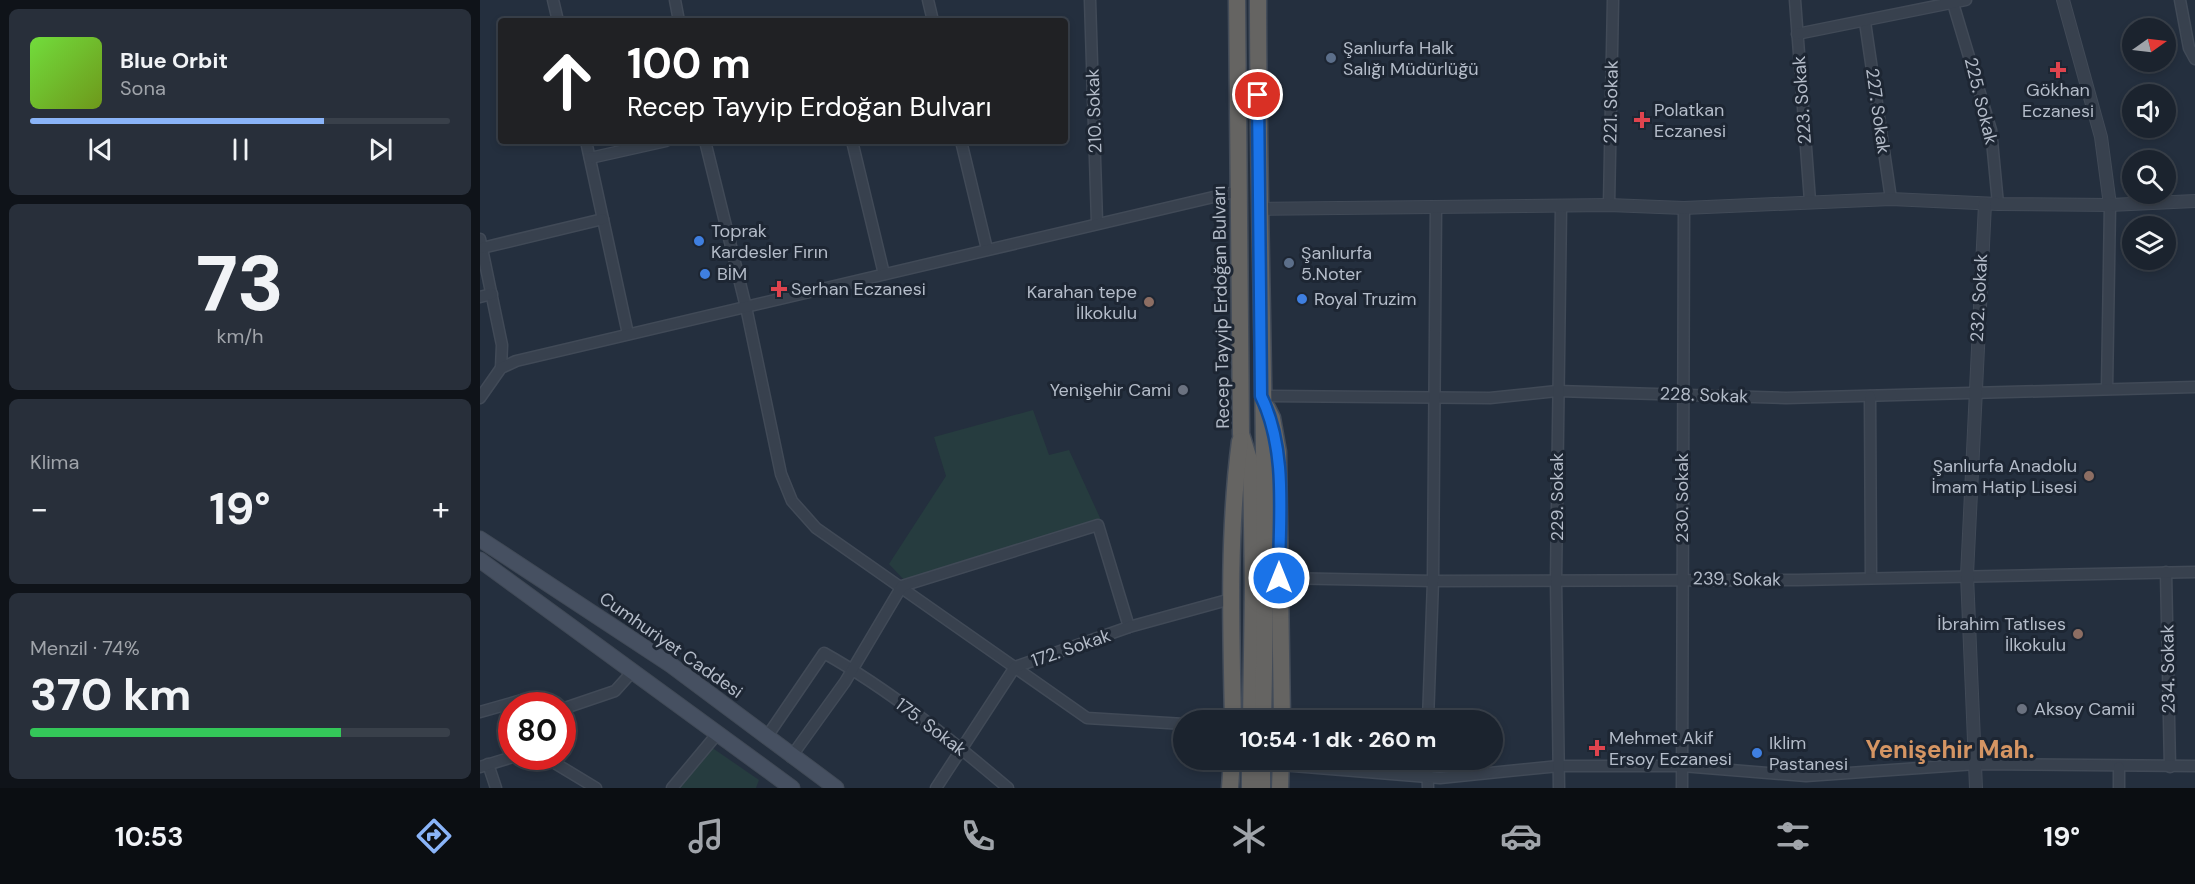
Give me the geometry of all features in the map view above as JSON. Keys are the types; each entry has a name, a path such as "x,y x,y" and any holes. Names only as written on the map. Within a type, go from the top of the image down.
{"highway":[{"name":"Recep Tayyip Erdoğan Bulvarı","path":"1237,0 1241,434 1251,466 1253,586 1251,710"},
{"path":"1258,0 1261,396 1267,580 1263,710"},
{"path":"1261,396 1272,418 1278,452 1282,710"},
{"path":"1233,710 1231,599 1235,480 1241,434"},
{"path":"1230,788 1231,770"},
{"path":"1250,770 1250,788"},
{"path":"1262,770 1262,788"},
{"path":"1280,788 1281,770"}],"main road":[{"name":"Cumhuriyet Caddesi","path":"480,539 670,665 791,757 836,788"},
{"path":"480,560 792,788"}],"street":[{"path":"553,0 557,18"},
{"path":"675,0 678,18"},
{"path":"928,0 932,18"},
{"name":"210. Sokak","path":"1090,0 1097,222"},
{"name":"221. Sokak","path":"1609,205 1613,0"},
{"name":"223. Sokak","path":"1795,0 1810,201"},
{"path":"1797,34 1966,0"},
{"path":"2063,0 2101,137 2110,205 2107,389"},
{"path":"2180,0 2189,48 2195,59"},
{"name":"225. Sokak","path":"1952,2 1991,130 1998,204"},
{"name":"227. Sokak","path":"1865,22 1891,199"},
{"path":"587,144 628,334"},
{"path":"590,158 653,144"},
{"path":"706,144 746,308 782,474 792,501 816,528 902,586 1087,718 1173,723"},
{"path":"853,144 884,274"},
{"path":"962,144 987,249"},
{"path":"480,398 501,368 516,361 746,308 1097,222 1239,191"},
{"path":"1259,209 1609,205 1684,208 1891,199 1985,204 2110,205 2195,201"},
{"name":"232. Sokak","path":"1976,788 1967,575 1974,392 1985,204"},
{"path":"1428,710 1433,581 1436,207"},
{"name":"229. Sokak","path":"1559,788 1556,580 1561,207"},
{"name":"230. Sokak","path":"1683,788 1681,394 1684,208"},
{"path":"501,368 502,345 481,244 603,219"},
{"path":"480,297 492,294"},
{"name":"228. Sokak","path":"1261,396 1490,398 1557,391 1786,398 2195,387"},
{"path":"1870,396 1870,578"},
{"path":"791,757 852,668 902,586 1098,525 1129,627"},
{"name":"234. Sokak","path":"2166,572 2170,766"},
{"name":"239. Sokak","path":"1279,578 1433,581 1870,578 2195,572"},
{"name":"172. Sokak","path":"936,788 1015,667 1129,627 1231,599"},
{"name":"175. Sokak","path":"766,738 824,653 852,668 962,749 1008,788"},
{"path":"576,704 615,691 633,671"},
{"path":"480,712 498,707"},
{"path":"672,788 718,733"},
{"path":"484,765 496,788"},
{"path":"1340,770 1428,782 1559,766 1682,766 1806,782 1976,765 2195,766"},
{"path":"2119,767 2119,788"},
{"path":"566,770 596,788"}],"green space":[{"path":"1033,410 1049,455 1069,450 1101,520 906,582 889,564 946,476 934,437"},
{"path":"711,747 759,780 756,788 677,788"}],"place":[{"name":"Şanlıurfa Halk Salığı Müdürlüğü","path":"1331,58"},
{"name":"Gökhan Eczanesi","path":"2058,70"},
{"name":"Polatkan Eczanesi","path":"1642,120"},
{"name":"Toprak Kardesler Fırın","path":"699,241"},
{"name":"Şanlıurfa 5.Noter","path":"1289,263"},
{"name":"BİM","path":"705,274"},
{"name":"Serhan Eczanesi","path":"779,289"},
{"name":"Royal Truzim","path":"1302,299"},
{"name":"Karahan tepe İlkokulu","path":"1149,302"},
{"name":"Yenişehir Cami","path":"1183,390"},
{"name":"Şanlıurfa Anadolu İmam Hatip Lisesi","path":"2089,476"},
{"name":"İbrahim Tatlıses İlkokulu","path":"2078,634"},
{"name":"Aksoy Camii","path":"2022,709"},
{"name":"Mehmet Akif Ersoy Eczanesi","path":"1597,748"},
{"name":"Iklim Pastanesi","path":"1757,753"}],"district":[{"name":"Yenişehir Mah.","path":"1950,750"}],"route":[{"path":"1258,95 1261,396 1272,418 1278,452 1279,578"}]}
